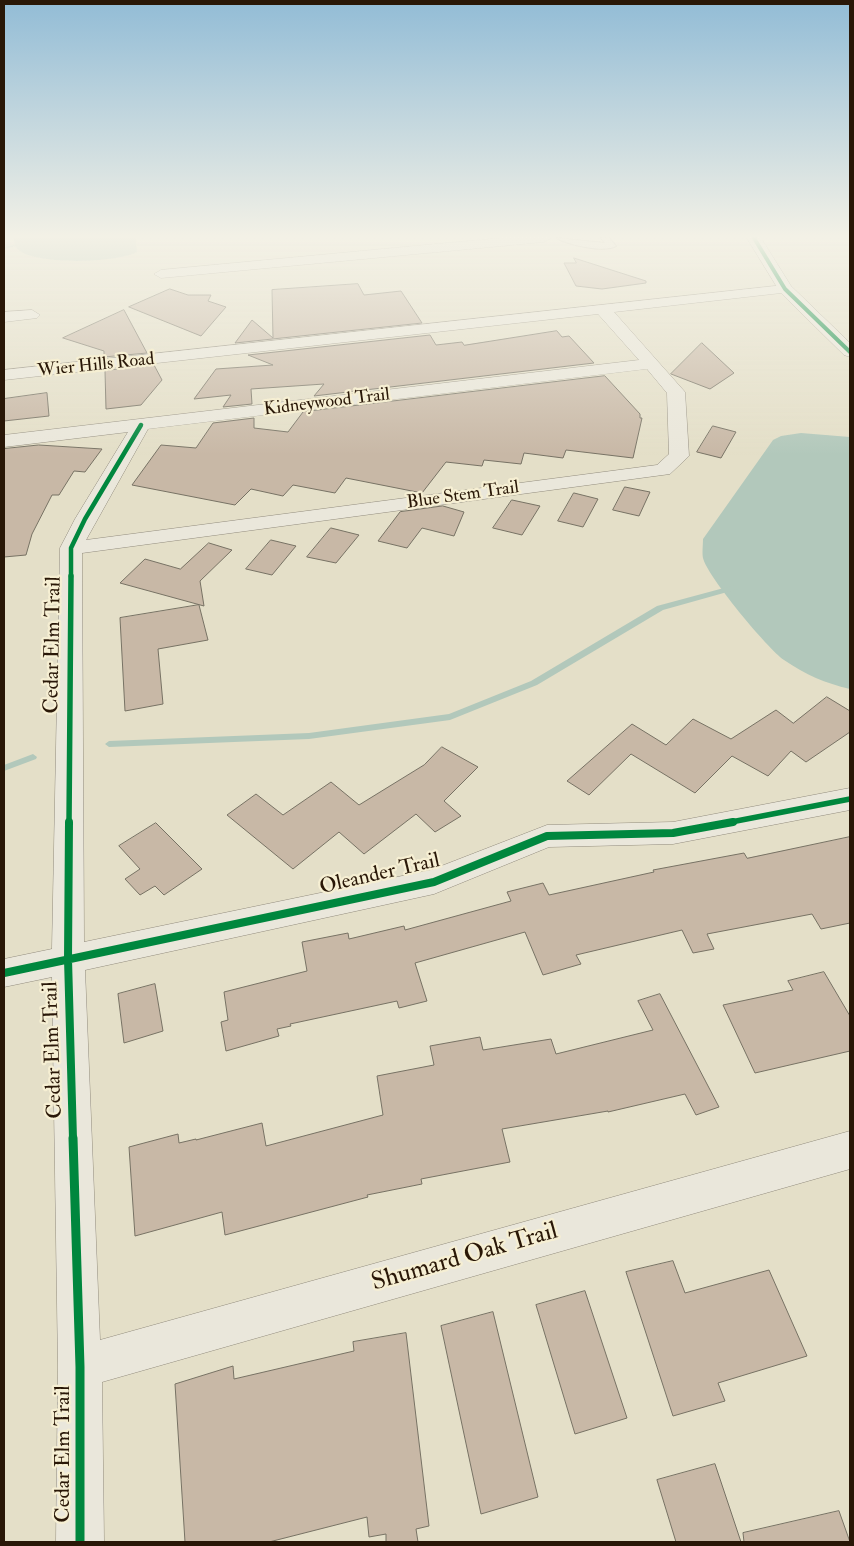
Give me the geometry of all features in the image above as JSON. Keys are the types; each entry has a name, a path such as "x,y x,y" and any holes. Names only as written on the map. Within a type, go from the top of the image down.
{"street":[{"name":"Wier Hills Road","path":"4,375 611,310"},
{"path":"806,310 850,352"},
{"name":"Blue Stem Trail","path":"71,548 663,470 679,456 676,392 604,311"},
{"path":"4,317 32,315"},
{"name":"Kidneywood Trail","path":"4,441 650,364"},
{"name":"Cedar Elm Trail","path":"80,1542 80,1367 68,960 71,548 85,519 141,426"},
{"name":"Oleander Trail","path":"4,973 434,882 547,836 673,833 850,799"},
{"name":"Shumard Oak Trail","path":"80,1367 850,1150"}],"shaded area":[{"path":"801,433 850,437 850,689 808,674 776,653 752,628 726,595 703,558 703,539 773,440 781,436"}],"building":[{"path":"124,310 147,353 104,357 104,351 63,338"},
{"path":"137,310 223,310 201,336"},
{"path":"272,310 414,310 422,323 235,343 252,320 273,338"},
{"path":"557,331 562,337 569,336 594,363 314,396 324,384 251,389 252,404 223,407 231,395 194,399 216,369 273,365 248,355 430,335 436,345 462,342 464,345"},
{"path":"702,343 734,373 710,389 671,374"},
{"path":"154,365 162,380 141,405 106,409 105,371"},
{"path":"605,376 640,414 640,418 642,418 633,458 566,450 563,458 524,453 521,464 484,460 482,466 446,462 422,493 346,478 335,493 293,485 283,496 251,489 235,505 132,485 161,445 196,448 213,423 254,418 254,428 288,432 303,412"},
{"path":"47,393 49,416 4,421 4,399"},
{"path":"713,426 736,432 721,458 697,452"},
{"path":"39,445 102,449 85,472 74,471 59,495 52,495 32,534 26,555 4,557 4,449"},
{"path":"625,487 650,492 639,516 613,510"},
{"path":"574,493 598,499 583,527 558,521"},
{"path":"512,500 540,506 522,535 493,528"},
{"path":"443,506 464,512 454,536 422,528 407,548 378,541 400,512"},
{"path":"331,528 359,535 336,563 307,557"},
{"path":"271,540 296,546 272,575 246,569"},
{"path":"209,543 232,550 200,581 204,606 120,583 145,559 180,569"},
{"path":"199,605 208,640 158,649 163,704 125,711 120,618"},
{"path":"827,697 850,711 850,732 806,762 791,751 768,776 732,756 695,793 631,754 589,795 567,781 632,724 666,745 693,719 731,739 776,710 793,723"},
{"path":"442,747 478,767 444,801 461,816 435,832 416,814 364,854 339,832 293,869 227,815 256,794 283,815 331,782 359,805 424,765"},
{"path":"156,823 202,869 164,895 155,886 140,895 125,879 140,869 119,846"},
{"path":"850,837 850,923 821,929 812,914 707,934 714,949 693,953 682,930 576,955 581,964 543,975 525,932 415,963 427,1001 399,1008 397,1001 290,1024 291,1026 277,1029 279,1036 226,1051 221,1022 228,1020 224,992 307,971 302,942 348,933 349,939 404,926 405,930 511,901 507,892 543,883 549,895 654,872 653,870 744,853 747,858"},
{"path":"824,972 850,1016 850,1051 755,1073 723,1005 793,990 788,981"},
{"path":"155,984 163,1031 124,1043 118,994"},
{"path":"660,994 719,1107 696,1115 685,1094 608,1112 502,1129 510,1162 421,1179 422,1184 367,1195 368,1197 225,1235 222,1212 135,1236 129,1147 178,1134 179,1143 196,1140 262,1123 266,1146 383,1115 377,1076 434,1065 430,1046 480,1037 483,1050 551,1039 556,1054 653,1030 638,1001"},
{"path":"673,1261 685,1293 769,1270 807,1356 718,1383 725,1401 673,1416 626,1272"},
{"path":"585,1291 627,1418 575,1434 536,1305"},
{"path":"493,1312 538,1497 481,1514 441,1326"},
{"path":"406,1333 429,1526 416,1529 418,1542 386,1542 386,1534 369,1537 367,1517 269,1542 185,1542 175,1384 233,1366 234,1379 354,1351 353,1342"},
{"path":"715,1464 741,1542 676,1542 657,1480"},
{"path":"839,1511 850,1542 744,1542 743,1533"}],"waterway":[{"path":"109,744 309,736 450,717 534,683 660,608 735,587"},
{"path":"4,768 33,757"}],"cycle path":[{"path":"807,310 850,352"},
{"path":"80,1542 80,1367 68,959 71,548 85,519 141,425"},
{"path":"4,973 434,882 547,836 673,833 850,799"}]}
